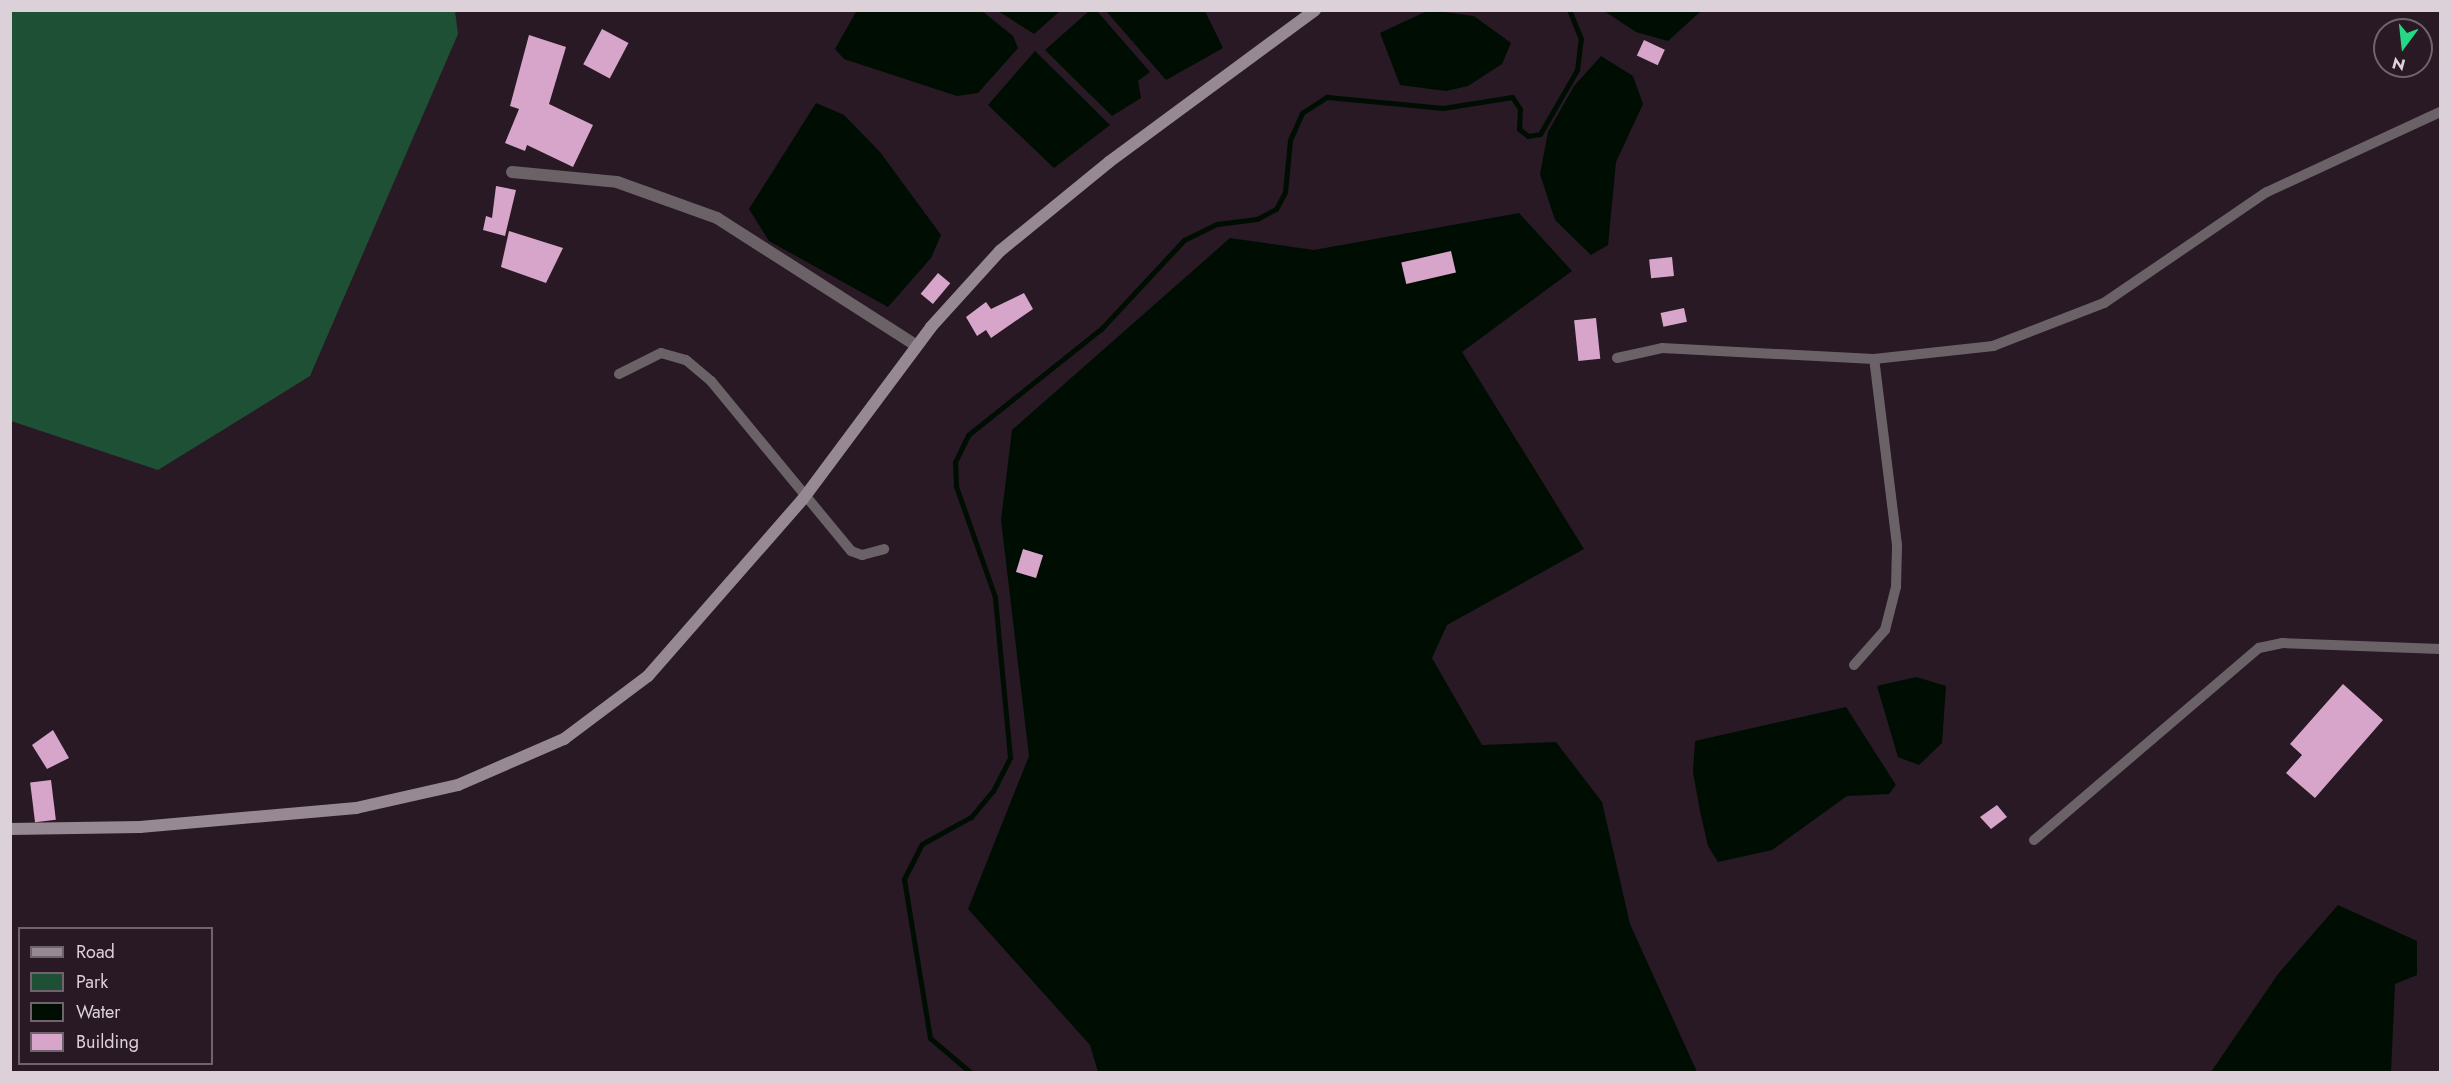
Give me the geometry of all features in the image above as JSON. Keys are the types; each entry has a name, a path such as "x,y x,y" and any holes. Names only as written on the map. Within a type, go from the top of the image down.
{"street":[{"path":"10,829 140,827 356,808 458,785 564,739 648,676 803,499 917,346 1000,251 1065,195 1315,10"},
{"path":"512,172 617,182 717,218 917,346"}],"lane":[{"path":"1617,358 1662,348 1874,359 1993,346 2054,327 2104,303 2267,192 2440,112"},
{"path":"619,374 661,353 686,360 711,381 803,499 851,551 862,555 884,549"},
{"path":"1854,664 1885,630 1896,586 1874,359"},
{"path":"2034,840 2259,648 2282,643 2440,649"}],"green space":[{"path":"11,10 455,11 458,34 310,376 158,470 11,421"}],"water":[{"path":"857,10 982,11 1013,36 1018,48 978,93 957,96 844,59 835,49"},
{"path":"1429,10 1474,16 1511,43 1502,64 1468,86 1446,91 1400,85 1380,33"},
{"path":"998,11 1060,11 1034,34"},
{"path":"1089,11 1097,11 1150,72 1138,81 1141,98 1112,116 1045,50"},
{"path":"1106,11 1205,11 1223,48 1166,80"},
{"path":"1604,11 1701,11 1668,41 1636,32"},
{"path":"1035,51 1110,125 1054,168 988,105"},
{"path":"1601,56 1633,76 1643,104 1616,162 1608,245 1591,255 1555,220 1540,174 1548,132 1574,86"},
{"path":"816,103 844,115 880,152 941,235 931,258 888,307 769,241 749,209"},
{"path":"1519,213 1572,271 1462,352 1584,549 1447,625 1432,658 1482,745 1556,742 1602,802 1630,924 1697,1072 1098,1072 1090,1045 968,909 1029,756 1001,520 1012,430 1230,238 1314,250"},
{"path":"1916,677 1946,686 1942,743 1919,765 1898,757 1877,686"},
{"path":"1846,707 1896,785 1889,794 1847,796 1772,850 1718,862 1708,846 1700,811 1693,772 1695,741"},
{"path":"2338,905 2417,941 2417,975 2395,984 2391,1072 2211,1072 2278,974"}],"building":[{"path":"602,29 628,43 610,78 583,64"},
{"path":"529,35 566,47 549,104 593,125 573,167 527,145 525,151 505,143 519,109 510,106"},
{"path":"1644,40 1665,50 1658,65 1637,55"},
{"path":"496,186 516,190 505,236 483,230 486,216 492,218"},
{"path":"509,231 563,248 546,283 501,267"},
{"path":"1451,251 1456,272 1406,284 1401,262"},
{"path":"1672,257 1674,276 1651,278 1649,259"},
{"path":"938,273 950,283 933,304 921,294"},
{"path":"1024,293 1033,309 991,338 986,330 977,336 966,317 986,302 991,309"},
{"path":"1684,308 1687,322 1663,327 1661,313"},
{"path":"1596,318 1600,359 1578,361 1574,320"},
{"path":"1023,549 1043,555 1036,578 1016,572"},
{"path":"2343,684 2383,720 2315,798 2286,773 2302,755 2290,744"},
{"path":"53,730 69,758 47,769 32,745"},
{"path":"51,780 56,820 35,822 30,783"},
{"path":"1997,805 2007,817 1991,829 1980,817"}],"waterway":[{"path":"970,1072 930,1038 904,879 922,844 971,817 993,791 1010,757 995,597 956,486 955,462 968,435 1101,329 1184,240 1217,224 1257,219 1276,209 1285,192 1290,140 1302,113 1327,97 1443,108 1512,97 1520,109 1519,129 1528,136 1540,134 1577,70 1581,39 1569,10"}]}
